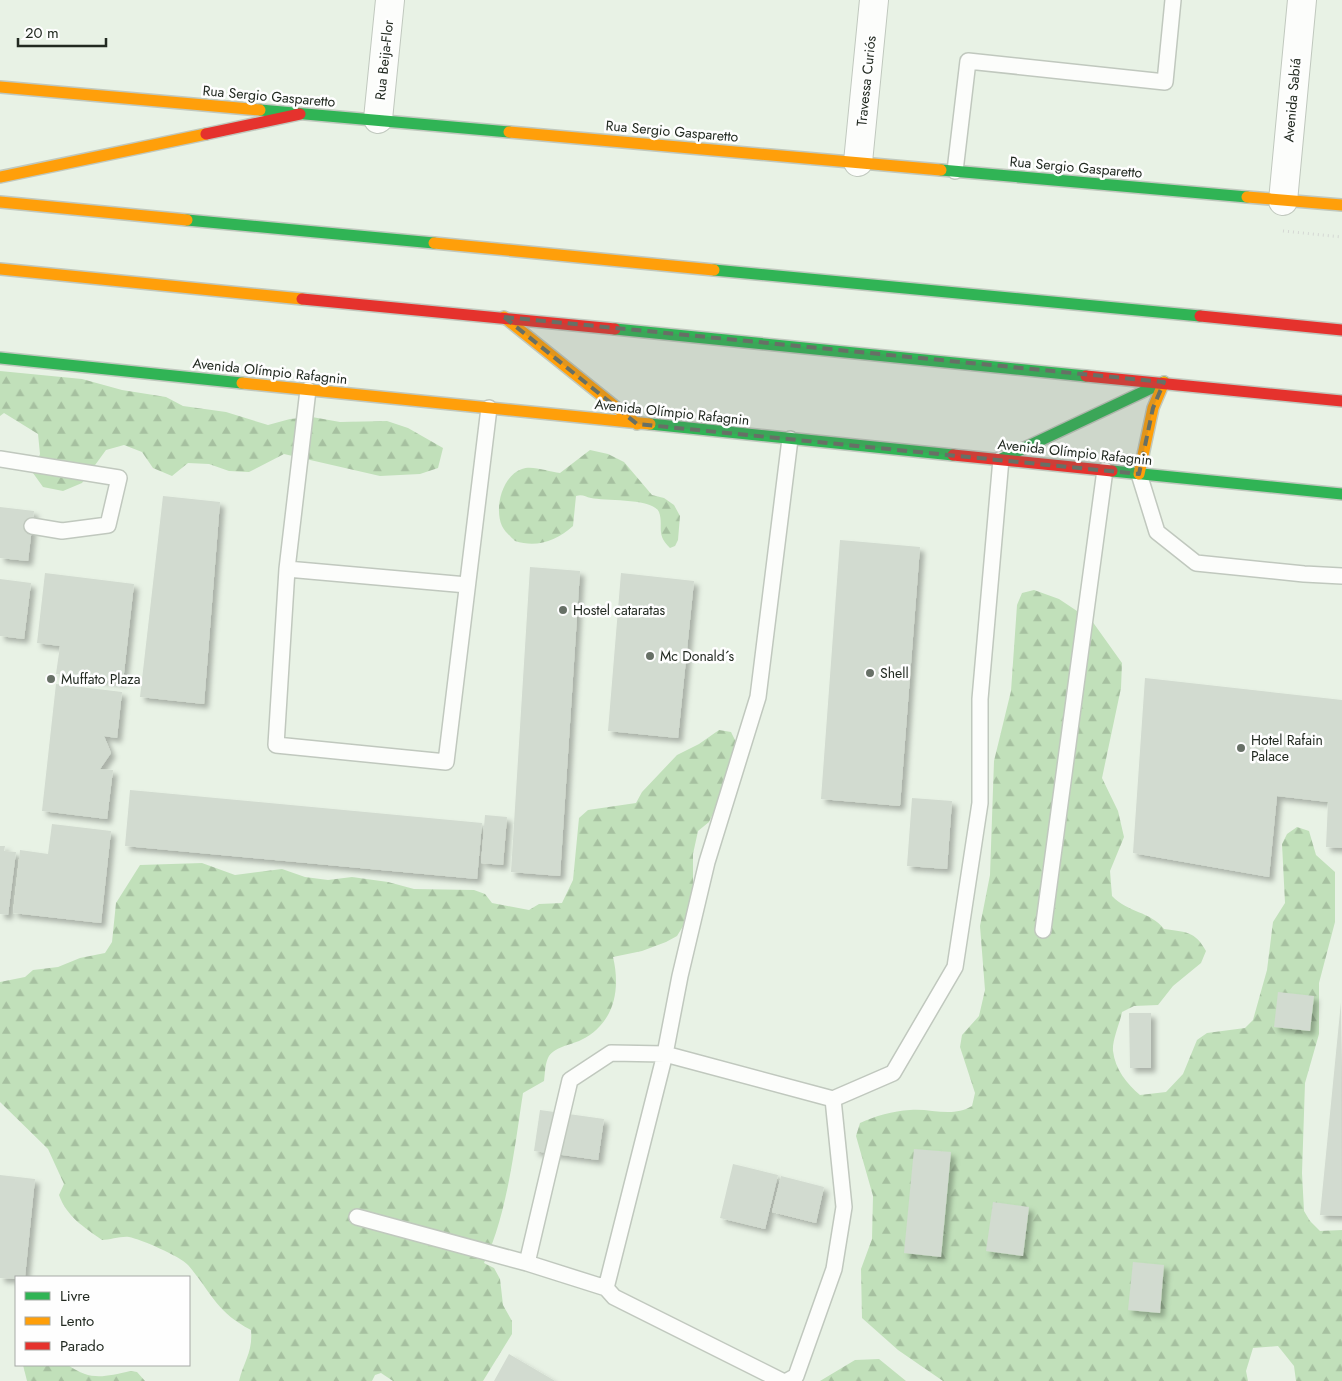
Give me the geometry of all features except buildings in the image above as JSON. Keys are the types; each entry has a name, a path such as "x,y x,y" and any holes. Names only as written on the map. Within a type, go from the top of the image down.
{"main road":[{"name":"Rua Sergio Gasparetto","path":"0,87 1342,205"},
{"path":"0,177 300,114"},
{"path":"0,202 1342,330"},
{"path":"0,269 1342,400"},
{"path":"504,317 638,424"},
{"name":"Avenida Olímpio Rafagnin","path":"0,358 1342,494"},
{"path":"1001,459 1164,382"},
{"path":"1139,474 1152,408 1164,382"}],"street":[{"name":"Rua Beija-Flor","path":"378,119 390,0"},
{"name":"Travessa Curiós","path":"858,162 874,0"},
{"name":"Avenida Sabiá","path":"1283,201 1302,0"}],"lane":[{"path":"955,171 968,61 1165,82 1173,0"},
{"path":"308,390 287,568 276,744 446,762 489,408"},
{"path":"606,1288 665,1054 680,976 707,862 758,698 790,439"},
{"path":"0,459 119,478 108,525 62,531 32,526"},
{"path":"527,1263 570,1080 611,1053 665,1054 833,1099 894,1073 955,967 980,803 980,698 1001,459"},
{"path":"1043,930 1105,470"},
{"path":"1139,474 1157,532 1196,563 1342,576"},
{"path":"287,568 467,585"},
{"path":"787,1381 796,1376 834,1269 844,1207 833,1099"},
{"path":"357,1217 527,1263 606,1288 614,1297 782,1381"}],"highlighted area":[{"path":"504,317 1164,382 1153,408 1139,474 637,424"}],"green space":[{"path":"0,371 82,379 122,390 166,397 183,406 226,412 268,425 290,419 312,417 340,422 387,421 408,428 443,448 438,468 420,474 380,476 284,454 249,472 229,471 209,464 188,463 172,476 153,468 142,452 124,445 106,450 82,483 63,491 43,487 33,473 40,454 38,434 4,413 0,416"},
{"path":"590,450 608,454 624,462 652,495 664,498 674,505 680,516 678,540 675,546 670,548 665,543 661,534 659,512 648,504 597,499 580,495 576,496 573,526 560,536 546,542 531,544 515,541 506,532 502,526 499,510 502,493 509,478 526,468 560,473"},
{"path":"1034,590 1059,599 1092,621 1122,663 1121,688 1102,778 1118,811 1124,837 1110,871 1112,896 1118,902 1152,919 1164,929 1184,932 1194,936 1206,951 1201,963 1173,986 1158,1005 1134,1006 1122,1012 1114,1042 1114,1058 1122,1076 1140,1095 1166,1092 1183,1074 1197,1040 1207,1033 1245,1028 1253,1020 1267,970 1273,922 1285,903 1282,844 1287,834 1297,827 1309,831 1316,855 1335,872 1335,922 1319,983 1319,1034 1305,1083 1302,1173 1304,1211 1310,1221 1320,1231 1342,1230 1342,1381 1296,1381 1294,1366 1278,1346 1253,1348 1246,1371 1248,1381 943,1381 898,1350 862,1318 861,1269 872,1239 873,1196 856,1136 860,1123 897,1111 949,1112 964,1110 972,1106 975,1093 960,1047 962,1035 979,1016 985,990 980,926 990,875 994,761 1011,691 1017,605 1022,593"},
{"path":"719,730 731,732 736,742 731,777 709,822 698,831 693,854 693,903 690,915 677,936 666,942 642,951 613,957 616,982 615,994 608,1015 592,1033 550,1054 546,1063 544,1081 523,1093 513,1157 499,1224 484,1263 494,1268 500,1279 503,1305 512,1321 512,1334 483,1381 393,1381 381,1373 375,1375 372,1381 239,1381 251,1344 251,1330 229,1316 215,1301 188,1265 169,1253 134,1238 102,1240 77,1221 62,1203 59,1195 64,1184 48,1149 0,1102 0,982 25,977 33,970 58,967 80,958 105,953 112,942 116,903 140,865 202,863 235,875 282,869 305,877 328,880 352,877 388,882 414,889 474,890 485,894 492,903 529,910 539,904 562,903 573,880 579,818 588,810 636,803 642,792 677,755 699,744"},
{"path":"879,1359 906,1381 820,1381 855,1360"},
{"path":"23,1366 70,1366 91,1376 113,1375 131,1371 137,1372 145,1381 27,1381"}],"traffic: fast":[{"path":"260,110 509,132"},
{"path":"941,170 1247,197"},
{"path":"187,220 434,243"},
{"path":"714,270 1200,316"},
{"path":"615,329 1086,376"},
{"path":"0,358 242,383"},
{"path":"1001,459 1164,382"},
{"path":"650,424 953,455"},
{"path":"1112,471 1342,494"}],"traffic: slow":[{"path":"0,87 260,110"},
{"path":"509,132 941,170"},
{"path":"0,177 206,134"},
{"path":"1247,197 1342,205"},
{"path":"0,202 187,220"},
{"path":"434,243 714,270"},
{"path":"0,269 302,299"},
{"path":"504,317 637,424"},
{"path":"1139,474 1153,408 1164,382"},
{"path":"242,383 650,424"}],"traffic: jam":[{"path":"206,134 300,114"},
{"path":"302,299 615,329"},
{"path":"1200,316 1342,330"},
{"path":"1086,376 1342,401"},
{"path":"953,455 1112,471"}],"place":[{"name":"Hostel cataratas","path":"563,610"},
{"name":"Mc Donald´s","path":"650,656"},
{"name":"Shell","path":"870,673"},
{"name":"Muffato Plaza","path":"51,679"},
{"name":"Hotel Rafain Palace","path":"1241,748"}]}
